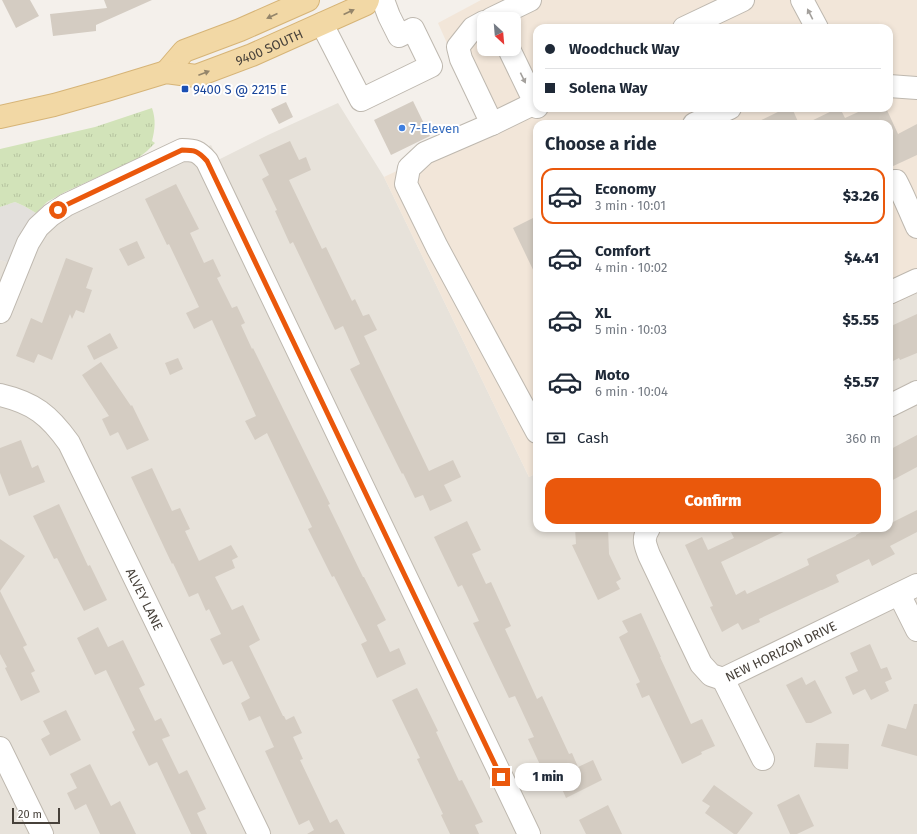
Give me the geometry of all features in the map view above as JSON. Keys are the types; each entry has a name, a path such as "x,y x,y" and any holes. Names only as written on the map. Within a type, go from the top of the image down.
{"main road":[{"path":"166,72 184,51 240,30 308,0"},
{"name":"9400 SOUTH","path":"0,117 107,90 166,72 196,76 252,55 366,4 368,0"}],"street":[{"path":"322,24 361,100 431,66 413,29 399,36 383,0"},
{"path":"507,12 530,0"},
{"path":"692,24 743,0"},
{"path":"802,0 815,24"},
{"path":"477,26 473,28 458,47 461,59 492,124"},
{"path":"512,56 533,97"},
{"path":"893,86 917,88"},
{"path":"533,107 425,153 409,168 406,184 437,247 533,425"},
{"path":"703,120 721,112"},
{"path":"0,312 28,243 38,227 51,215 66,205 182,150 193,150 200,154 207,161 529,834"},
{"path":"893,181 896,181 904,196 917,227"},
{"path":"893,291 917,280"},
{"path":"893,404 917,392"},
{"name":"ALVEY LANE","path":"0,395 28,404 44,414 58,428 69,443 259,834"},
{"name":"NEW HORIZON DRIVE","path":"647,536 652,562 701,664 711,675 723,679 908,589"},
{"path":"908,589 917,630"},
{"path":"723,679 763,759"},
{"path":"0,748 42,834"}],"shaded area":[{"path":"481,0 917,0 917,293 893,305 893,120 533,120 533,475 529,477 384,177 485,129 438,23"},
{"path":"338,103 384,177 529,477 533,475 533,532 893,532 893,305 917,293 917,834 0,834 0,260 28,269 37,248 53,224 107,195 211,145 218,160"},
{"path":"15,202 36,213 22,235 9,263 0,260 0,207"}],"green space":[{"path":"152,108 155,124 152,141 155,143 137,159 65,192 47,202 36,213 15,202 0,207 0,149 95,127"}],"building":[{"path":"2,0 30,0 39,16 16,28"},
{"path":"104,0 152,0 96,25 96,31 53,36 50,14 107,8"},
{"name":"7-Eleven","path":"413,101 430,136 391,155 374,120"},
{"path":"286,102 293,117 279,124 271,109"},
{"path":"778,112 794,112 797,120 761,120"},
{"path":"830,112 842,112 845,118 858,112 888,112 892,120 813,120"},
{"path":"893,123 898,134 917,124 917,155 893,166"},
{"path":"290,141 299,160 306,157 311,170 289,180 322,249 326,247 352,301 355,299 363,316 369,314 377,330 364,336 429,471 453,460 461,477 444,485 452,501 430,511 423,495 415,498 403,473 402,474 350,369 360,364 343,326 335,330 293,242 290,244 275,211 277,210 262,179 269,175 259,155"},
{"path":"176,184 199,229 190,233 204,263 213,259 221,276 217,278 232,308 237,306 245,323 241,325 252,349 253,348 330,504 328,505 363,577 386,620 377,625 390,652 399,648 406,664 377,678 361,644 367,641 308,529 312,527 267,433 255,440 245,421 256,416 212,320 194,329 186,313 199,307 169,244 167,245 145,199"},
{"path":"533,218 533,270 513,228"},
{"path":"137,241 145,258 128,266 119,249"},
{"path":"66,258 93,268 86,288 92,290 84,313 76,310 72,319 70,314 52,360 38,354 34,363 16,356 31,318 42,323"},
{"path":"917,314 917,353 900,360 899,358 893,361 893,325"},
{"path":"110,333 118,348 94,360 87,346"},
{"path":"178,358 183,369 170,375 165,363"},
{"path":"101,362 131,406 132,405 149,440 127,450 118,432 110,436 102,419 109,416 82,375"},
{"path":"917,435 917,467 893,480 893,448"},
{"path":"21,440 32,468 38,465 45,482 9,496 0,473 0,448"},
{"path":"152,468 172,511 180,508 190,529 185,531 199,561 231,545 238,557 232,560 235,568 215,577 232,610 243,605 260,640 249,646 283,716 286,720 294,716 302,733 293,737 303,759 300,760 330,823 337,819 345,834 307,834 314,830 309,820 299,825 265,751 274,747 260,716 249,721 241,703 250,698 232,661 223,665 210,639 221,634 209,609 206,611 198,593 189,597 131,477"},
{"path":"59,504 88,566 90,565 107,600 84,611 57,558 54,559 33,516"},
{"path":"917,510 917,532 890,546 895,554 872,566 869,559 836,575 839,582 759,619 760,622 742,630 738,623 722,632 710,607 713,606 685,545 702,537 708,550 734,538 731,532 784,532 721,562 736,595 745,590 747,594 809,565 807,559 862,532 893,532 893,522"},
{"path":"467,521 481,550 472,554 486,584 491,582 511,626 505,629 537,699 542,696 569,754 572,753 578,767 593,760 602,780 566,798 558,780 549,784 528,739 534,737 515,696 509,698 473,623 479,621 462,585 458,587 434,537"},
{"path":"575,532 608,532 609,554 621,579 616,582 620,589 598,600 572,545 576,544"},
{"path":"0,539 25,556 0,591"},
{"path":"0,591 27,645 23,647 35,671 31,673 40,692 21,701 0,654"},
{"path":"641,613 691,724 702,719 715,746 701,752 702,754 682,764 649,695 642,698 636,684 640,682 619,637 628,632 622,621"},
{"path":"98,627 108,647 123,640 145,685 139,688 155,721 161,718 170,736 162,739 179,774 187,770 206,809 197,813 207,834 191,834 157,762 149,766 132,732 135,730 106,670 95,675 77,638"},
{"path":"870,644 881,669 887,667 892,679 885,682 889,691 871,700 865,689 853,695 845,677 858,671 850,653"},
{"path":"802,677 806,685 815,680 832,713 811,723 806,723 786,685"},
{"path":"417,688 438,731 436,732 459,781 462,780 483,822 475,825 479,834 450,834 441,815 443,814 417,759 420,758 392,700"},
{"path":"914,704 917,704 917,756 881,746 888,724 906,729"},
{"path":"66,710 81,740 50,756 41,739 50,734 43,721"},
{"path":"816,743 849,744 848,769 814,767"},
{"path":"90,764 111,806 120,801 136,834 100,834 86,804 75,810 67,793 77,788 70,774"},
{"path":"714,785 753,813 737,834 734,834 705,813 710,806 702,801"},
{"path":"799,794 814,826 797,834 790,834 777,805"},
{"path":"608,805 622,834 586,834 579,820"}],"place":[{"name":"9400 S @ 2215 E","path":"185,89"},
{"name":"7-Eleven","path":"402,128"}],"route":[{"path":"58,210 182,150 193,150 207,161 501,777"}]}
